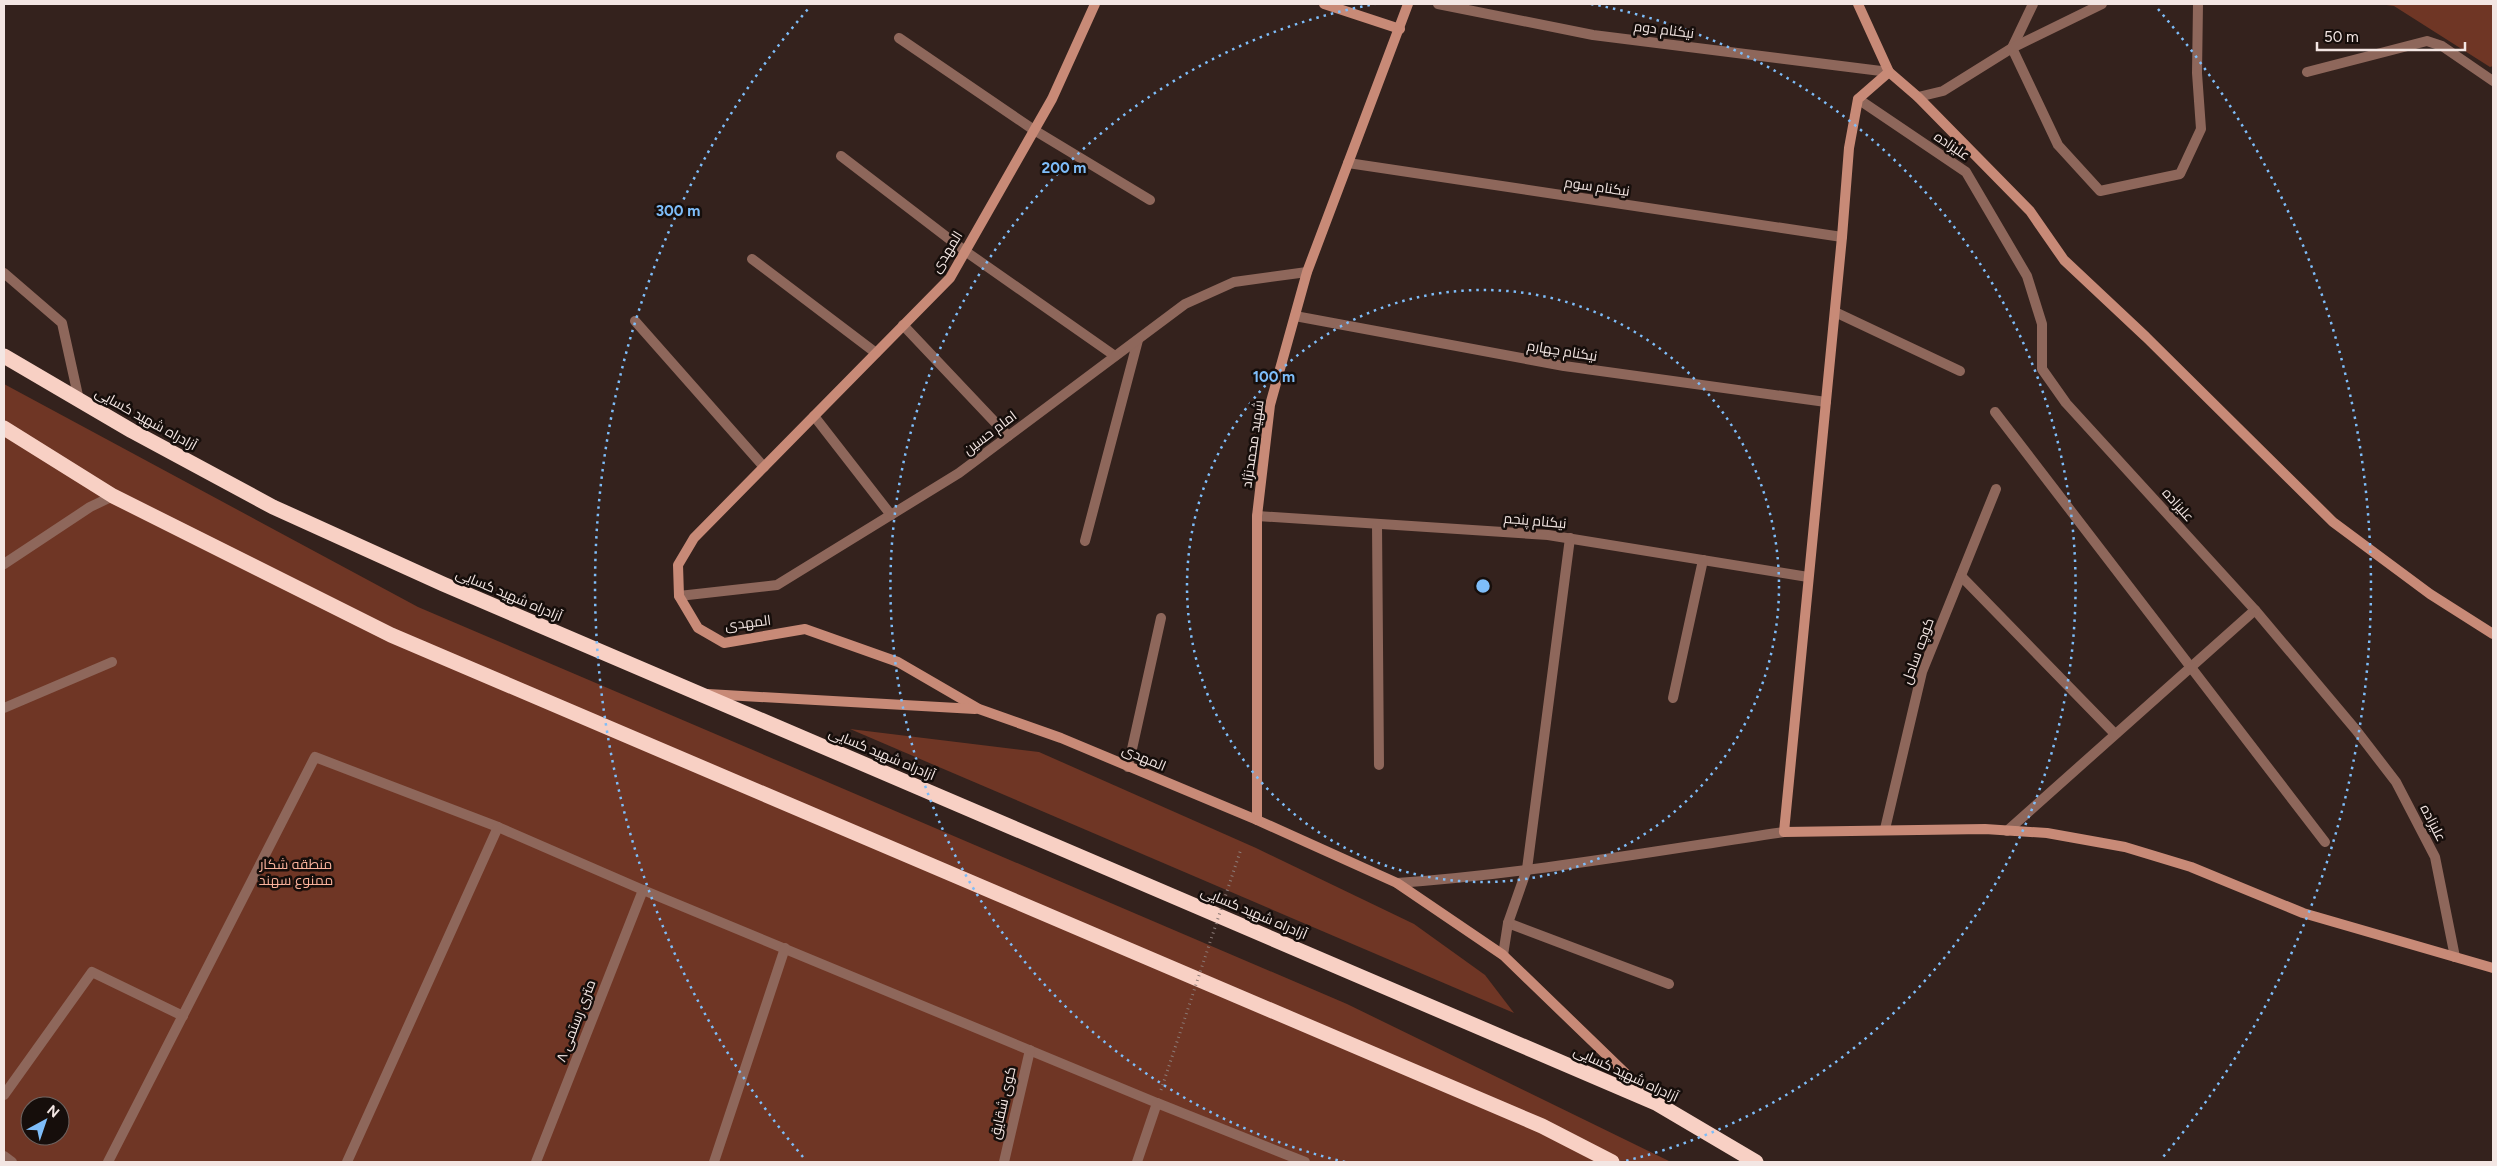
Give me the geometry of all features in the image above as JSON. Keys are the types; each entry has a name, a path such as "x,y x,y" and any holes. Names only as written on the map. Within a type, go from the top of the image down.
{"highway":[{"name":"آزادراه شهید کسایی","path":"4,356 132,431 273,507 443,584 1656,1103 1756,1162"},
{"path":"4,428 113,496 391,634 1542,1126 1612,1162"}],"street":[{"name":"المهدی","path":"1095,4 1052,99 950,278 694,538 678,565 679,596 698,628 724,643 805,629 898,662 979,710 1061,738 1257,820 1397,883 1503,955 1656,1103"},
{"path":"1324,4 1400,28"},
{"name":"شهید محمدنژاد","path":"1257,820 1257,516 1270,405 1307,272 1408,4"},
{"name":"نیکنام دوم","path":"1438,4 1593,35 1889,72"},
{"path":"1858,4 1889,72 1918,97 2030,211 2064,260 2146,337 2333,522 2430,594 2493,634"},
{"path":"2012,48 2033,4"},
{"path":"1918,97 1943,91 2012,48 2102,4"},
{"path":"2012,48 2058,145 2100,191 2180,174 2201,129 2197,73 2198,4"},
{"path":"900,38 1034,130 1150,200"},
{"path":"2307,72 2427,41 2442,46 2493,81"},
{"path":"1784,832 1849,148 1858,99 1889,72"},
{"name":"علیزاده","path":"1858,99 1966,172 2027,276 2042,324 2042,369 2066,403 2255,610 2356,730 2396,782 2435,857 2454,957"},
{"path":"841,156 966,251 1115,356"},
{"name":"نیکنام سوم","path":"1348,164 1842,237"},
{"path":"752,259 876,353"},
{"name":"امام حسین","path":"679,596 777,585 959,473 1185,304 1234,282 1307,272"},
{"path":"4,273 62,323 78,400"},
{"path":"1834,312 1960,371"},
{"name":"نیکنام چهارم","path":"1295,316 1564,366 1826,402"},
{"path":"635,321 764,467"},
{"path":"903,326 1008,436"},
{"path":"1086,541 1138,340"},
{"path":"1994,412 2324,842"},
{"path":"814,416 891,515"},
{"name":"کوچه ساحل","path":"1885,829 1922,672 1996,489"},
{"path":"4,564 90,507 113,496"},
{"name":"نیکنام پنجم","path":"1257,516 1548,535 1808,578"},
{"path":"1377,524 1379,766"},
{"path":"1503,955 1508,922 1526,869 1570,538"},
{"path":"1673,698 1703,560"},
{"path":"1961,576 2115,734"},
{"path":"2007,831 2255,610"},
{"path":"1128,766 1161,618"},
{"path":"4,708 112,662"},
{"path":"699,693 979,710"},
{"path":"108,1162 315,756 498,827 642,890 1291,1159 1305,1162"},
{"path":"346,1162 498,827"},
{"path":"1397,883 1453,879 1784,832 1885,829 2047,833 2125,846 2191,867 2303,912 2493,968"},
{"name":"۸ متری رستمی","path":"536,1162 642,890"},
{"path":"1508,922 1669,984"},
{"path":"714,1162 785,948"},
{"path":"4,1095 92,972 183,1016"},
{"name":"کوی شقایق","path":"1004,1162 1030,1050"},
{"path":"1137,1162 1157,1102"},
{"path":"4,1156 12,1162"}],"path":[{"path":"1161,1090 1242,849"}],"green space":[{"path":"2379,4 2493,4 2493,66 2490,67 2394,6"},
{"name":"منطقه شکار ممنوع سهند","path":"4,384 418,607 1347,1004 1671,1162 4,1162"},
{"path":"850,729 1039,752 1256,848 1414,924 1485,975 1514,1013"}]}
